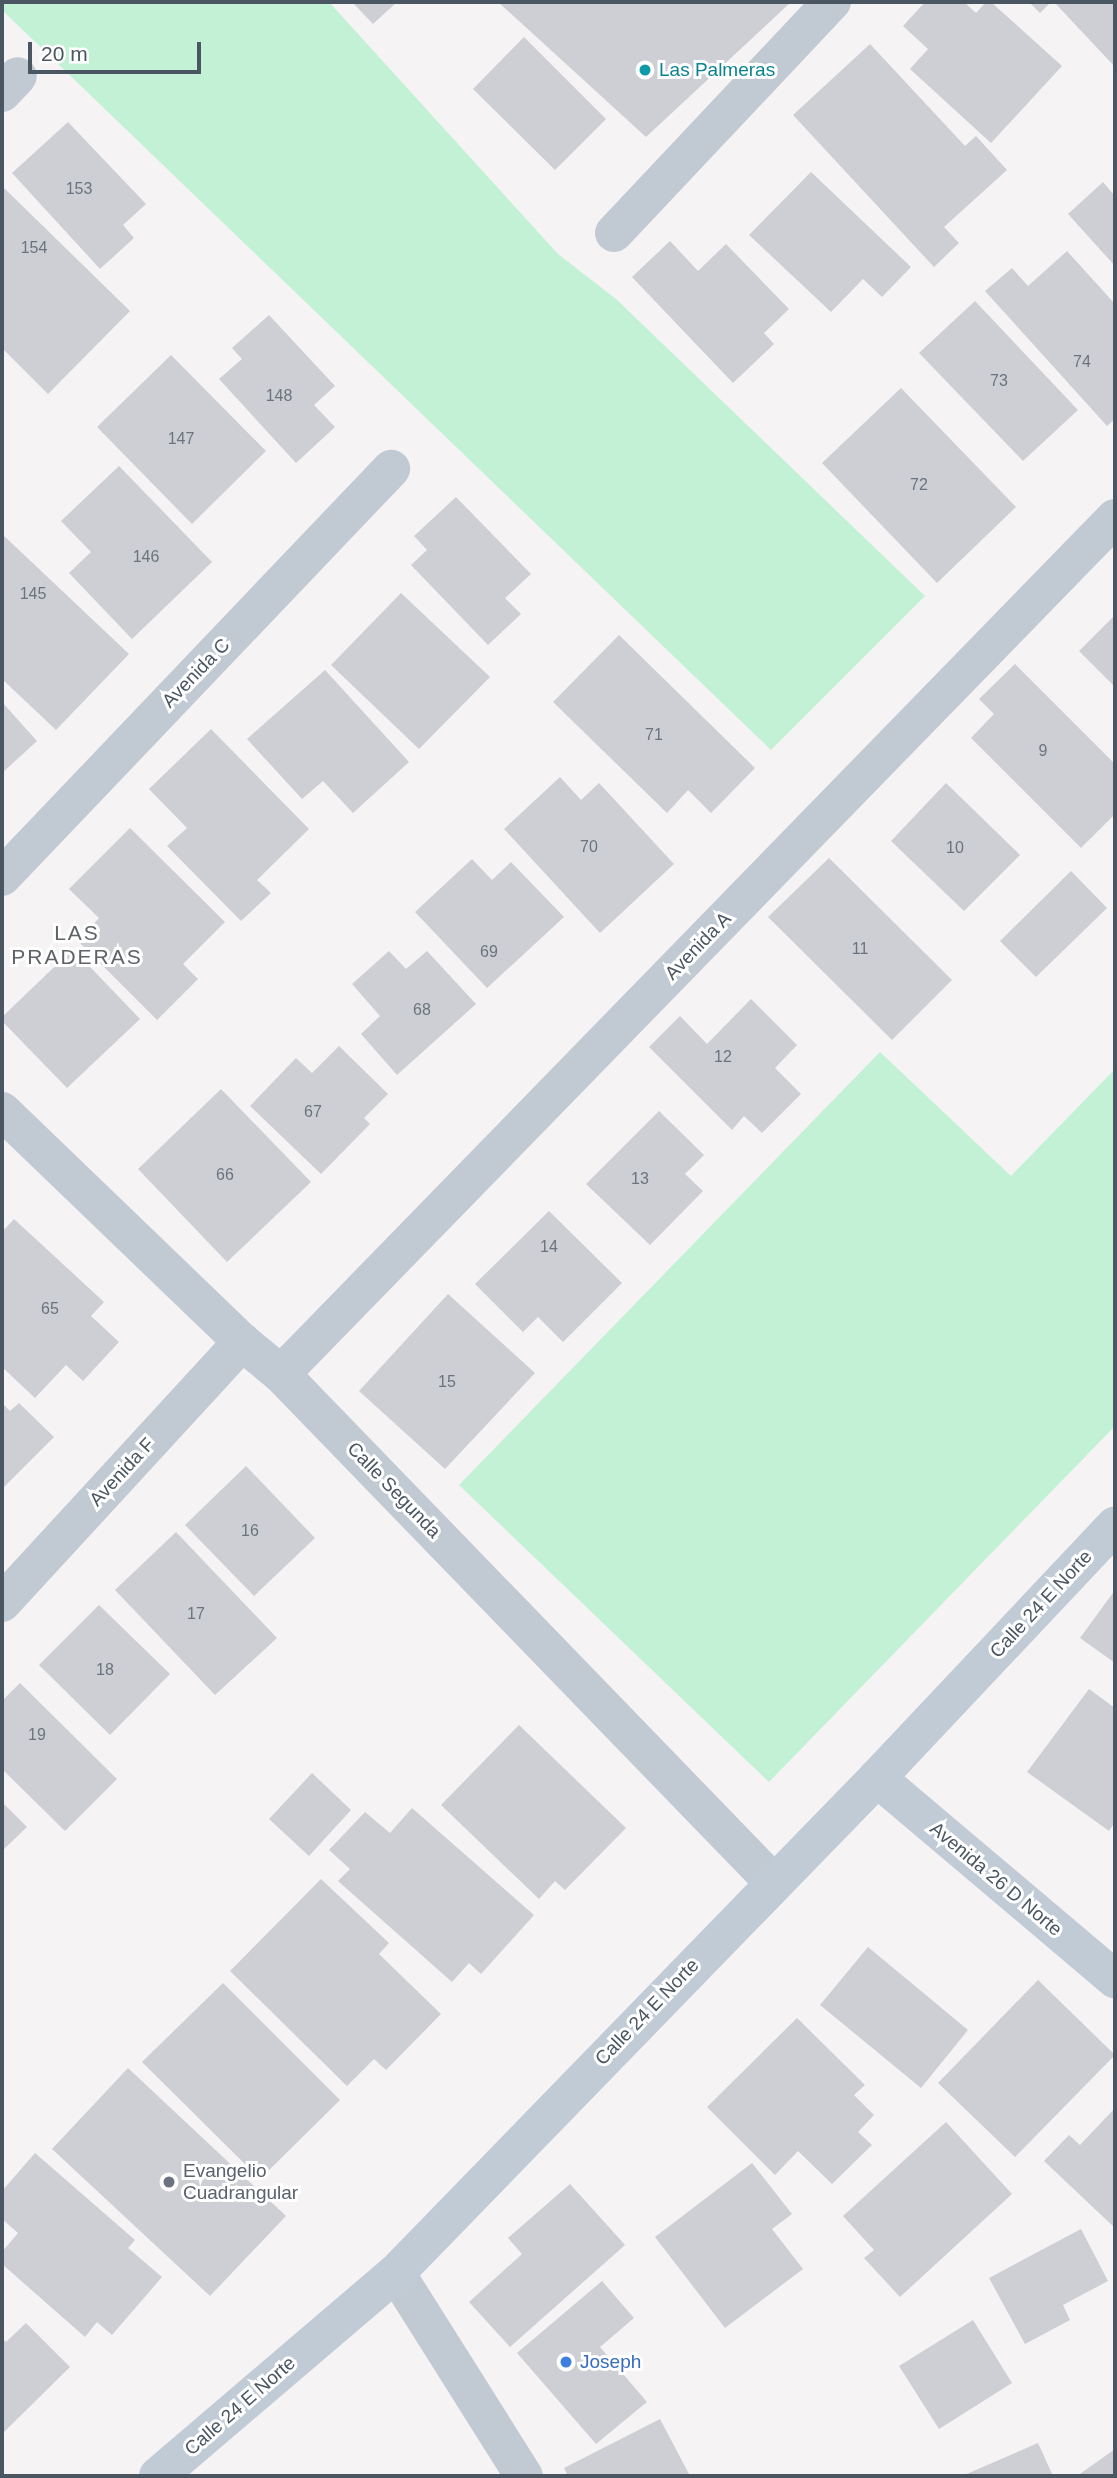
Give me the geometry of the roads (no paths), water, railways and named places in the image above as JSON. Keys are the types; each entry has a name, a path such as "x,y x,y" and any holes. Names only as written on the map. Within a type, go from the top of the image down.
{"main road":[{"name":"Calle 24 E Norte","path":"158,2476 396,2273 773,1882 877,1779 1115,1525"},
{"name":"Avenida 26 D Norte","path":"877,1779 1115,1979"}],"street":[{"path":"614,233 832,2"},
{"name":"Avenida C","path":"2,877 391,469"},
{"name":"Avenida A","path":"281,1374 1115,518"},
{"name":"Calle Segunda","path":"2,1111 242,1342 281,1374 773,1882"},
{"name":"Avenida F","path":"2,1603 242,1342"},
{"path":"396,2273 524,2476"}],"place":[{"name":"Las Palmeras","path":"645,70"},
{"name":"Evangelio Cuadrangular","path":"169,2182"},
{"name":"Joseph","path":"566,2362"}],"district":[{"name":"LAS PRADERAS","path":"77,945"}]}
